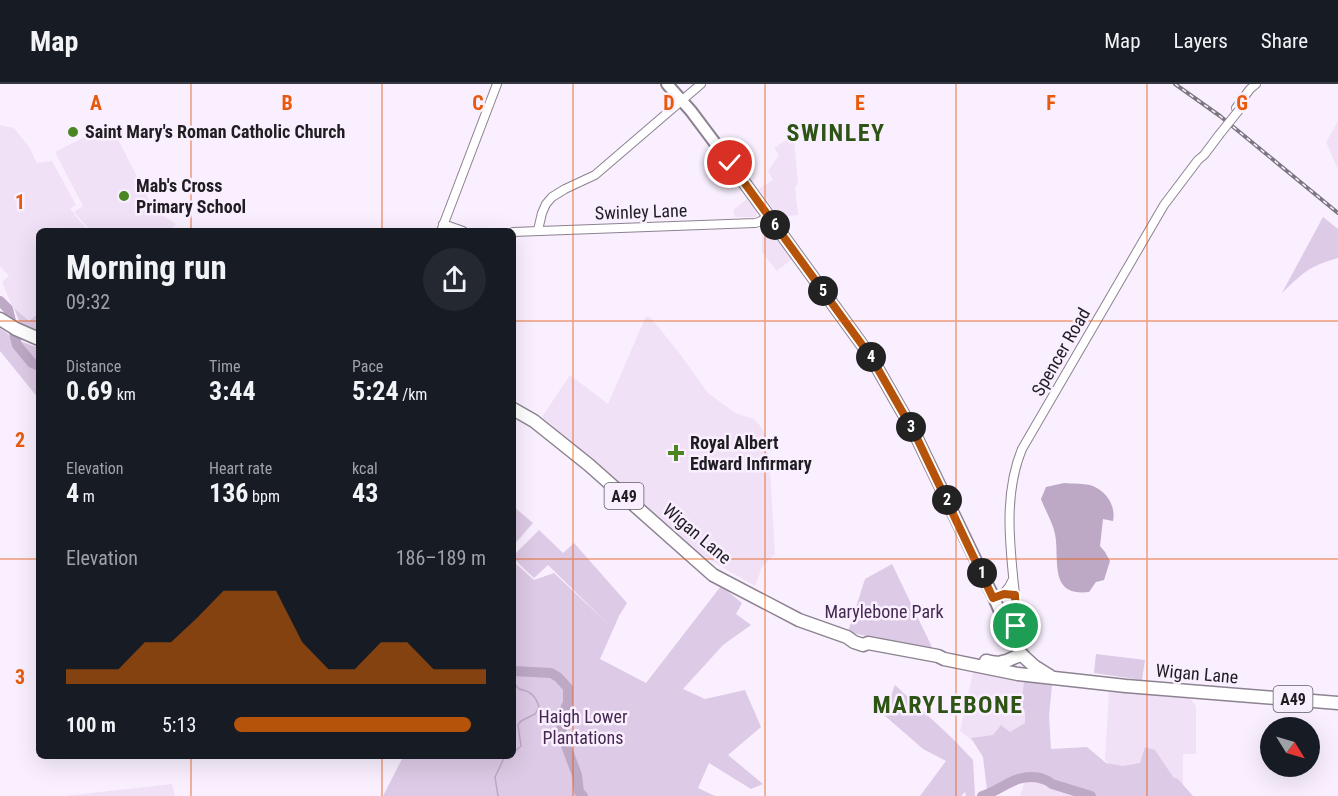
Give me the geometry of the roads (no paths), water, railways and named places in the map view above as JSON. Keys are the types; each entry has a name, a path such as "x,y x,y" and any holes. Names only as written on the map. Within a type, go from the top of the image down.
{"highway":[{"path":"3,321 36,338"},
{"name":"Wigan Lane","path":"516,411 534,421 589,465 713,575 799,620 847,636 856,635 865,638 868,643 1018,673 1126,686 1338,703"},
{"name":"Wigan Lane","path":"938,656 945,654 996,663 1017,654 1054,678"},
{"path":"1017,654 1010,665 1018,673"}],"main road":[{"path":"667,84 682,100 761,204 871,357 923,450 998,596 1017,654"}],"street":[{"path":"442,228 497,84"},
{"path":"537,230 546,204 552,197 596,175 701,84"},
{"name":"Spencer Road","path":"1017,654 1010,503 1014,475 1022,449 1164,205 1201,153 1256,84"},
{"name":"Swinley Lane","path":"516,232 755,223 768,216"},
{"name":"Spencer Road","path":"998,596 1008,590 1012,579"},
{"path":"998,596 1015,595"}],"waterway":[{"path":"0,301 8,309 17,345 36,365"},
{"path":"516,671 551,673 568,688 568,703 561,716 562,735 577,775 579,792 583,796"},
{"path":"516,686 532,695 539,707 535,714 518,725 521,746 516,750"},
{"path":"498,796 495,777 504,759"},
{"path":"982,796 1016,780 1031,777 1091,796"}],"railway":[{"path":"1175,84 1220,116 1338,213"}],"place":[{"name":"Saint Mary's Roman Catholic Church","path":"73,132"},
{"name":"Mab's Cross Primary School","path":"124,196"},
{"name":"Royal Albert Edward Infirmary","path":"676,453"}],"district":[{"name":"SWINLEY","path":"836,133"},
{"name":"MARYLEBONE","path":"948,705"}],"park label":[{"name":"Marylebone Park","path":"884,612"},
{"name":"Haigh Lower Plantations","path":"583,727"}]}
